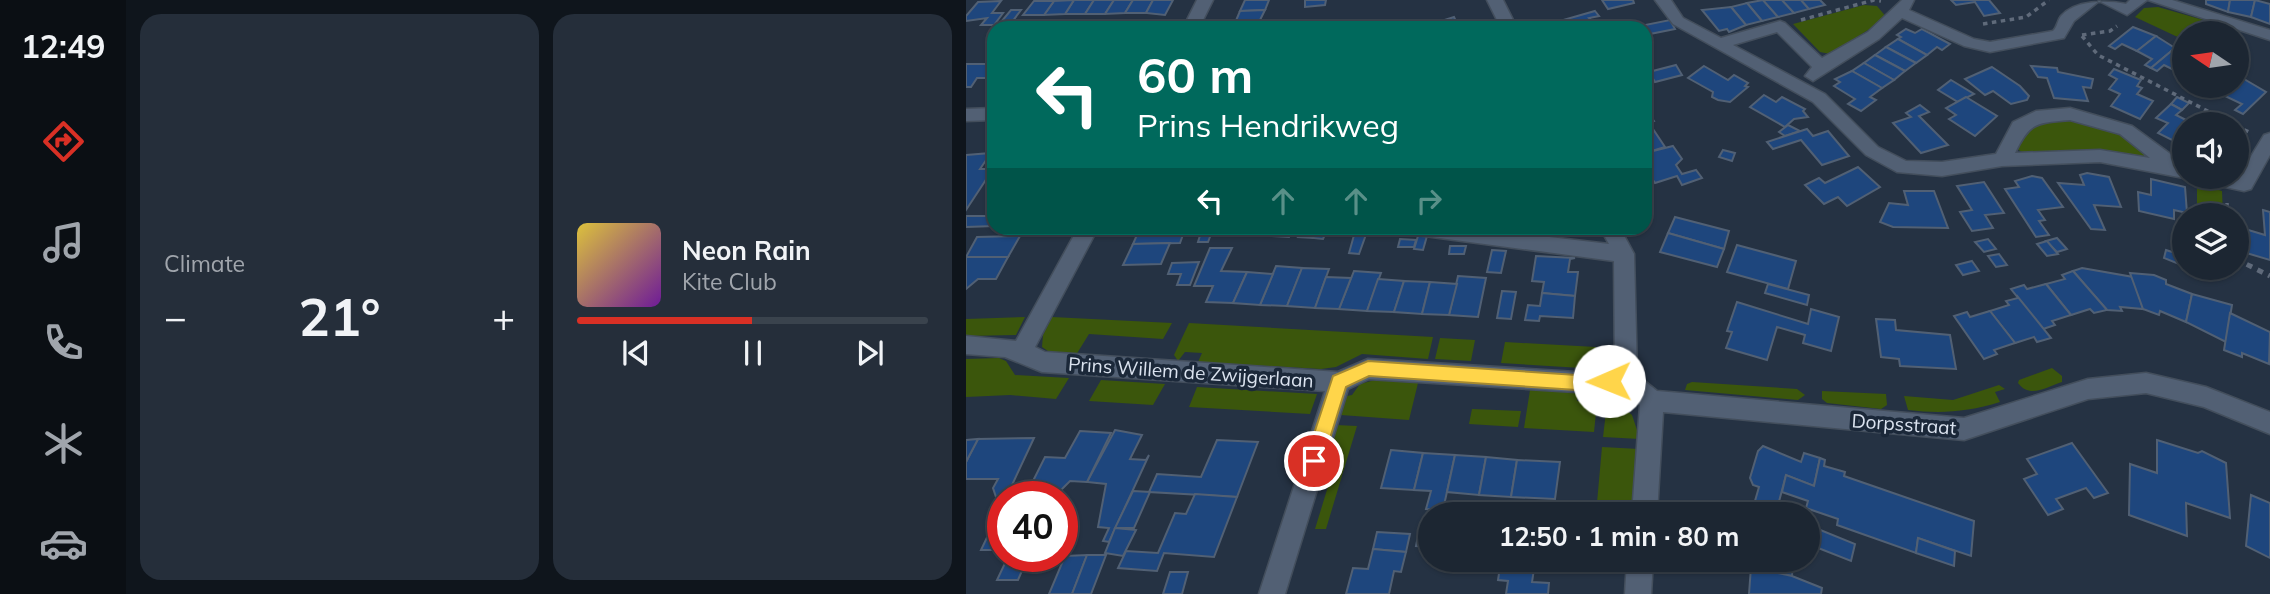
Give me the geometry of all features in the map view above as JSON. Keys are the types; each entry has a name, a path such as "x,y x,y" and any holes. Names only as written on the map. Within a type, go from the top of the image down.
{"street":[{"path":"1194,21 1205,0"},
{"path":"1494,0 1505,21"},
{"path":"1663,0 1678,21 1804,88 1819,98 1872,151 1903,167 1942,169 2002,160 2100,156 2172,169"},
{"path":"1804,88 1821,66 1870,37 1905,6 1970,43 1990,47 2059,35 2065,28 2067,19 2092,0"},
{"path":"2105,0 2133,5"},
{"path":"2156,0 2270,35"},
{"path":"1719,44 1780,26 1821,66"},
{"path":"966,115 987,114"},
{"path":"2002,160 2019,126 2036,117 2070,114 2126,130 2172,164"},
{"path":"2249,175 2270,139"},
{"path":"1022,350 1084,235"},
{"path":"1473,235 1624,254"},
{"path":"1614,235 1624,254 1626,379 1652,401 1645,502"},
{"name":"Prins Willem de Zwijgerlaan","path":"966,345 998,345 1022,350 1042,362 1339,382 1368,369 1592,383 1626,379"},
{"path":"1272,594 1339,382"},
{"name":"Dorpsstraat","path":"1652,401 1964,429 2088,389 2146,383 2206,397 2270,423"},
{"path":"1638,594 1639,572"}],"path":[{"path":"2081,35 2110,31 2128,17 2133,5"},
{"path":"2065,28 2081,35 2098,55 2210,112"},
{"path":"2249,266 2270,276"}],"green space":[{"path":"1864,5 1877,6 1887,18 1830,54 1820,52 1793,24"},
{"path":"2158,7 2207,21 2172,21 2172,34 2135,17 2144,8"},
{"path":"2061,118 2121,132 2151,154 2145,157 2096,151 2024,153 2015,148 2024,129"},
{"path":"2197,189 2222,191 2222,203 2197,203"},
{"path":"1025,317 1016,335 966,336 966,319"},
{"path":"1052,317 1172,323 1163,339 1089,334 1076,355 1051,353 1042,347 1043,335"},
{"path":"1189,323 1433,337 1428,359 1362,354 1336,367 1321,369 1198,362 1202,353 1185,352 1178,361 1174,355"},
{"path":"1440,338 1475,340 1471,361 1435,359"},
{"path":"1505,342 1596,347 1595,361 1582,360 1581,368 1501,363"},
{"path":"999,358 1006,361 1015,375 1069,378 1056,399 1010,395 966,397 966,359"},
{"path":"2052,368 2062,376 2062,382 2033,391 2018,383 2019,380"},
{"path":"1101,380 1165,384 1153,405 1089,401"},
{"path":"1375,380 1418,383 1409,420 1341,415 1347,396 1352,395 1360,384"},
{"path":"1692,382 1797,389 1805,395 1798,400 1685,390 1687,384"},
{"path":"1999,385 2005,389 1995,392 2000,402 1965,410 1908,410 1904,396 1953,400"},
{"path":"1197,387 1317,394 1310,414 1189,407"},
{"path":"1530,390 1578,393 1577,401 1597,403 1594,432 1524,428"},
{"path":"1822,391 1886,394 1887,405 1881,409 1827,403 1822,399"},
{"path":"1608,395 1632,415 1640,439 1603,437"},
{"path":"1472,409 1521,411 1518,427 1469,424"},
{"path":"1336,425 1357,426 1326,529 1315,529 1337,457 1328,452"},
{"path":"1602,447 1639,449 1636,502 1597,502"}],"building":[{"path":"1074,0 1094,0 1085,14 1065,14"},
{"path":"1074,0 1065,14 1044,15 1054,1"},
{"path":"1094,0 1114,0 1105,14 1085,14"},
{"path":"1114,0 1133,0 1125,13 1105,14"},
{"path":"1133,0 1153,0 1146,13 1125,13"},
{"path":"1153,0 1173,0 1165,15 1146,13"},
{"path":"1245,0 1269,0 1265,10 1240,11"},
{"path":"1305,0 1326,0 1325,5 1305,7"},
{"path":"1602,0 1633,0 1634,3 1608,9"},
{"path":"1763,0 1778,17 1762,21 1747,3"},
{"path":"1763,0 1782,0 1794,13 1778,17"},
{"path":"1782,0 1801,0 1809,9 1794,13"},
{"path":"1801,0 1820,0 1825,5 1809,9"},
{"path":"1951,0 1989,0 2000,13 1984,16 1975,2 1956,5"},
{"path":"2206,0 2230,0 2228,12 2206,4"},
{"path":"2230,0 2255,0 2251,17 2228,12"},
{"path":"2255,0 2270,4 2270,24 2251,17"},
{"path":"1001,1 992,13 1003,13 997,21 987,21 987,25 981,25 987,18 966,21 966,16 978,2"},
{"path":"1034,1 1054,1 1044,15 1023,15"},
{"path":"1747,3 1762,21 1746,25 1731,7"},
{"path":"1731,7 1746,25 1729,32 1727,29 1719,31 1702,10"},
{"path":"1011,10 1021,10 1013,21 1002,21"},
{"path":"1265,10 1260,21 1236,21 1240,11"},
{"path":"1595,11 1599,16 1589,18 1592,21 1560,21"},
{"path":"1670,20 1675,29 1652,34 1652,24"},
{"path":"2133,27 2156,36 2137,51 2122,44 2115,49 2109,46"},
{"path":"1906,29 1915,33 1922,29 1950,44 1942,50 1937,47 1927,55 1898,39 1901,37 1897,35"},
{"path":"2156,36 2172,46 2172,50 2151,68 2145,65 2152,59 2137,51"},
{"path":"1898,39 1927,55 1916,63 1886,47"},
{"path":"1886,47 1916,63 1905,71 1875,55"},
{"path":"2172,50 2172,69 2164,65 2157,71 2151,68"},
{"path":"1875,55 1905,71 1894,80 1864,63"},
{"path":"1864,63 1894,80 1882,88 1852,71"},
{"path":"966,64 987,64 987,78 977,78 971,87 966,87"},
{"path":"1676,65 1682,75 1655,82 1652,71"},
{"path":"1704,66 1728,80 1734,75 1748,83 1745,86 1748,87 1730,102 1718,100 1712,97 1713,92 1688,78"},
{"path":"2031,66 2057,68 2058,72 2093,79 2091,88 2083,87 2088,101 2054,98 2047,78 2038,77"},
{"path":"1992,67 2020,86 2029,96 2027,100 2011,104 1993,91 1985,95 1965,79"},
{"path":"2114,69 2141,80 2137,86 2142,88 2137,94 2153,101 2140,119 2111,106 2120,94 2109,89 2117,79 2109,75"},
{"path":"1852,71 1882,88 1870,97 1876,100 1861,111 1848,104 1855,99 1834,86 1840,82 1835,79"},
{"path":"1951,80 1974,94 1958,102 1938,90"},
{"path":"2249,82 2266,92 2245,112 2235,110 2242,104 2229,98 2249,98"},
{"path":"1764,95 1776,102 1782,97 1805,109 1803,111 1808,117 1794,119 1785,127 1750,107"},
{"path":"1966,97 1997,116 1975,136 1949,119 1956,115 1946,108"},
{"path":"2176,98 2189,103 2182,110 2171,104"},
{"path":"2171,104 2182,110 2172,112 2172,140 2158,133 2168,123 2156,118"},
{"path":"1920,105 1929,112 1919,116 1948,145 1921,153 1893,123 1911,117 1906,113"},
{"path":"1788,125 1800,131 1785,136 1779,132"},
{"path":"1652,128 1665,147 1652,151"},
{"path":"1807,129 1813,136 1828,131 1849,156 1822,165 1801,140 1773,149 1767,142"},
{"path":"1673,146 1682,159 1676,165 1682,174 1696,170 1702,178 1682,185 1677,176 1655,183 1652,178 1652,151"},
{"path":"1723,150 1735,153 1732,161 1719,157"},
{"path":"987,153 987,159 980,169 987,169 987,178 966,210 966,155"},
{"path":"1858,167 1880,187 1847,206 1838,197 1824,204 1805,185 1819,178 1825,183"},
{"path":"2087,173 2109,177 2121,207 2094,205 2105,230 2091,229 2058,183 2084,185 2080,175"},
{"path":"2032,176 2042,178 2063,207 2038,210 2045,220 2039,221 2049,235 2036,237 2005,189 2019,187 2015,181"},
{"path":"2151,179 2172,184 2172,189 2185,189 2186,203 2172,203 2172,219 2139,211 2138,192 2151,195"},
{"path":"1984,182 2004,213 1985,215 1993,228 1972,231 1960,212 1972,210 1957,186"},
{"path":"1904,191 1934,191 1948,228 1893,227 1880,222 1889,203 1908,205"},
{"path":"2263,210 2270,212 2270,260 2249,254 2249,230 2265,235"},
{"path":"966,216 987,216 987,226 966,227"},
{"path":"1675,217 1729,231 1724,249 1668,233"},
{"path":"1668,233 1724,249 1717,267 1660,252"},
{"path":"1137,235 1183,235 1180,243 1133,244"},
{"path":"1200,235 1211,235 1208,242 1198,242"},
{"path":"1299,235 1314,235 1313,238 1298,237"},
{"path":"1314,235 1325,235 1323,239 1313,238"},
{"path":"1354,235 1366,235 1359,254 1349,253"},
{"path":"1020,236 1008,257 966,257 977,237"},
{"path":"1418,236 1427,236 1423,250 1414,249"},
{"path":"2057,238 2067,249 2057,252 2046,241"},
{"path":"1400,239 1416,240 1414,247 1398,247"},
{"path":"1988,239 1996,249 1984,252 1975,242"},
{"path":"2047,241 2058,254 2047,256 2037,244"},
{"path":"1170,243 1161,264 1123,265 1133,244"},
{"path":"1737,245 1796,261 1788,289 1727,272"},
{"path":"1450,246 1466,246 1464,254 1449,254"},
{"path":"1210,248 1232,248 1221,271 1247,272 1233,303 1206,302 1213,286 1194,286"},
{"path":"1492,250 1506,251 1501,273 1487,272"},
{"path":"2166,250 2172,252 2172,261 2164,258"},
{"path":"1999,254 2007,265 1996,267 1988,256"},
{"path":"1536,256 1575,258 1570,259 1568,272 1578,272 1575,296 1542,293 1544,282 1532,281"},
{"path":"966,257 1008,257 996,279 978,279 966,289"},
{"path":"1972,261 1979,271 1963,275 1956,265"},
{"path":"1199,262 1190,285 1177,285 1181,274 1168,274 1172,263"},
{"path":"1276,266 1302,268 1287,306 1260,305"},
{"path":"1302,268 1329,269 1315,308 1287,306"},
{"path":"2082,268 2133,277 2143,309 2120,307 2122,311 2107,310 2073,271"},
{"path":"1354,271 1381,273 1367,311 1339,309"},
{"path":"2073,271 2107,310 2094,313 2090,309 2071,315 2046,284 2065,279 2062,275"},
{"path":"1247,272 1273,274 1260,305 1233,303"},
{"path":"2130,273 2154,275 2166,280 2166,284 2192,294 2186,322 2160,311 2159,315 2143,309"},
{"path":"1458,276 1486,278 1478,317 1449,315"},
{"path":"1326,277 1351,278 1339,309 1315,308"},
{"path":"1378,279 1404,281 1394,312 1367,311"},
{"path":"1404,281 1430,282 1422,314 1394,312"},
{"path":"1430,282 1457,284 1449,315 1422,314"},
{"path":"1768,284 1809,295 1807,305 1765,293"},
{"path":"2046,284 2071,315 2052,321 2055,325 2043,329 2011,289 2024,285 2027,289"},
{"path":"1502,291 1516,292 1511,319 1497,318"},
{"path":"1542,293 1575,296 1573,318 1540,316 1539,321 1525,320 1528,305 1540,306"},
{"path":"2192,294 2232,305 2226,342 2186,322"},
{"path":"2018,298 2051,338 2037,342 2034,337 2015,343 1990,311 2009,305 2006,301"},
{"path":"1737,302 1808,324 1811,309 1839,317 1831,351 1803,343 1805,335 1777,327 1767,360 1726,348 1732,332 1727,331"},
{"path":"1990,311 2015,343 1994,350 1997,354 1984,359 1954,316 1967,312 1970,317"},
{"path":"2230,313 2270,332 2269,364 2242,353 2242,357 2224,350"},
{"path":"1876,319 1895,320 1896,330 1950,335 1956,369 1900,366 1899,359 1881,357"},
{"path":"1115,430 1142,435 1130,459 1146,460 1149,455 1109,542 1103,541 1109,528 1098,527 1106,484 1087,482"},
{"path":"1080,431 1111,433 1087,482 1033,481 1045,457 1065,458"},
{"path":"1034,438 1014,481 966,479 966,462 978,439"},
{"path":"978,439 966,462 966,440"},
{"path":"1217,440 1258,442 1237,497 1149,492 1157,474 1201,477"},
{"path":"2157,440 2198,453 2202,451 2226,463 2230,518 2186,503 2187,536 2129,515 2130,464 2157,473"},
{"path":"2072,443 2108,493 2094,498 2086,488 2056,499 2063,509 2048,515 2024,479 2037,474 2027,459"},
{"path":"1763,446 1801,462 1804,453 1820,458 1814,486 1786,475 1779,502 1755,501 1759,487 1753,485 1750,478 1758,451"},
{"path":"1391,450 1423,453 1414,490 1381,488"},
{"path":"1423,453 1455,455 1445,502 1428,502 1431,491 1414,490"},
{"path":"1455,455 1486,457 1479,495 1447,492"},
{"path":"1486,457 1517,460 1511,497 1479,495"},
{"path":"1820,458 1825,460 1824,466 1845,472 1844,476 1974,521 1971,556 1918,538 1916,553 1837,525 1838,519 1820,513 1820,502 1808,502 1782,492 1786,475 1814,486"},
{"path":"1517,460 1560,462 1555,499 1511,497"},
{"path":"1133,491 1150,492 1134,528 1115,528"},
{"path":"1195,494 1237,497 1214,557 1164,553 1157,571 1118,568 1126,551 1158,553 1175,513 1186,514"},
{"path":"2251,495 2270,503 2270,558 2246,546"},
{"path":"1115,528 1136,530 1123,556 1105,553"},
{"path":"1820,530 1855,544 1851,561 1820,549"},
{"path":"1377,532 1410,534 1406,552 1373,549"},
{"path":"987,537 987,550 981,550"},
{"path":"1918,538 1955,551 1954,566 1916,553"},
{"path":"1373,549 1406,552 1401,572 1394,571 1389,594 1346,594 1353,568 1368,569"},
{"path":"1078,555 1087,555 1072,594 1049,594 1058,572 1078,572"},
{"path":"1087,555 1106,555 1091,594 1072,594"},
{"path":"1001,572 1021,572 1018,580 997,580"},
{"path":"1170,572 1188,572 1182,594 1163,594"},
{"path":"1499,572 1534,572 1532,582 1549,583 1548,594 1506,594 1508,581 1498,580"},
{"path":"1751,572 1774,572 1792,576 1822,588 1821,594 1749,594"},
{"path":"1774,572 1792,572 1792,576"}],"route":[{"path":"1314,461 1339,382 1368,369 1592,383 1609,381"}]}
